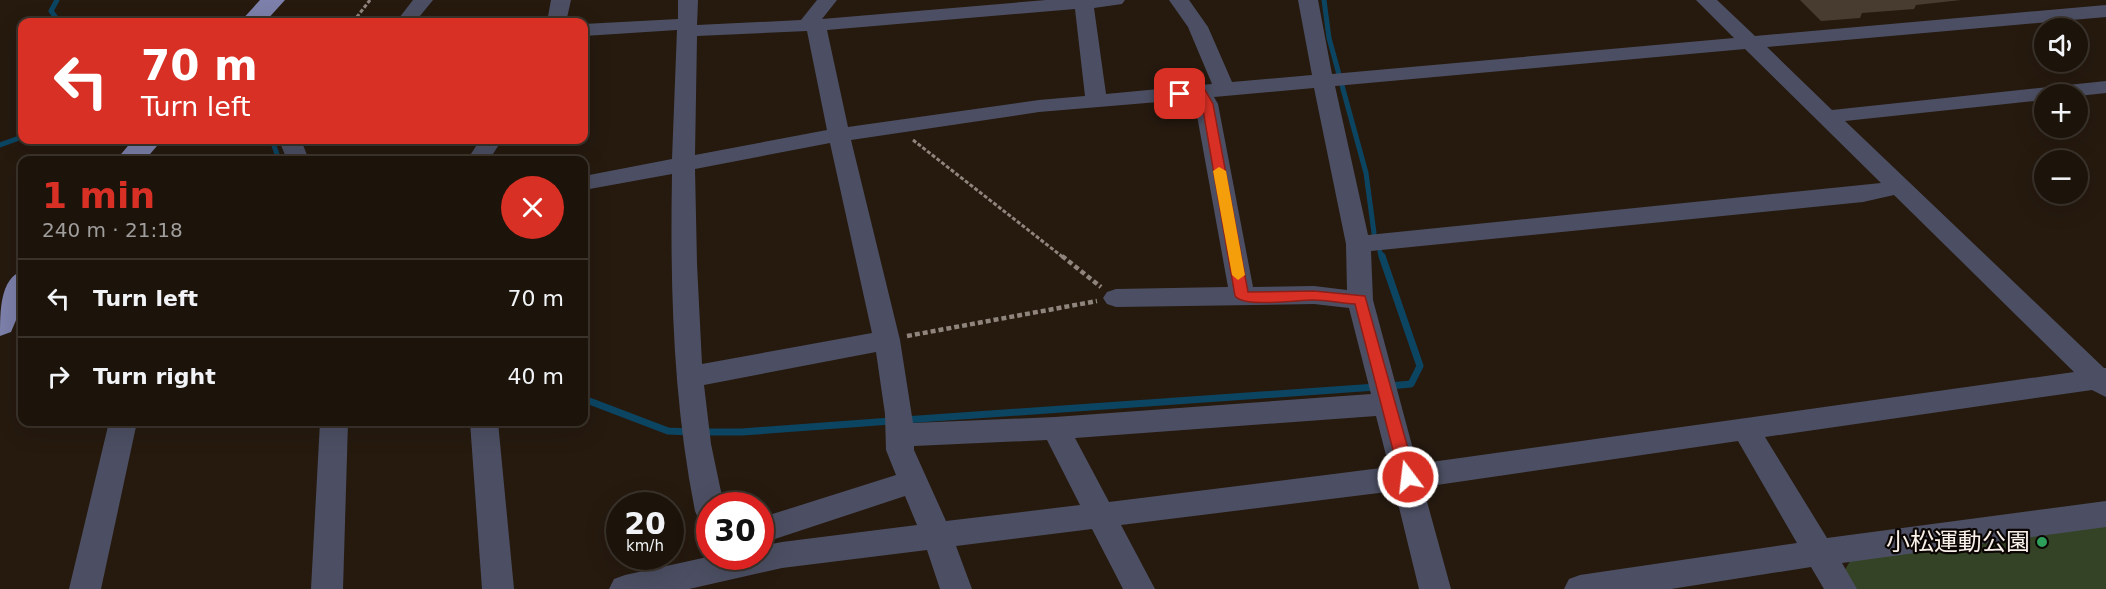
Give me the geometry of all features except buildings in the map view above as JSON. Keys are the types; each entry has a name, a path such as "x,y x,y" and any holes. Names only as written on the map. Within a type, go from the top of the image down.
{"main road":[{"path":"256,18 273,0"},
{"path":"133,156 144,144"},
{"path":"6,313 18,290"}],"street":[{"path":"408,18 423,0"},
{"path":"558,18 561,0"},
{"path":"688,0 682,164 686,326 696,435 706,492"},
{"path":"827,0 812,25 886,340 899,426 900,450 938,536 956,589"},
{"path":"588,30 812,25 1115,0"},
{"path":"1179,0 1198,27 1225,90"},
{"path":"1308,0 1336,80 1358,244 1360,300 1408,477 1435,589"},
{"path":"1706,0 1898,187 2103,381"},
{"path":"1083,2 1096,101"},
{"path":"588,182 839,135 1039,106 2106,11"},
{"path":"1826,117 2106,87"},
{"path":"1201,92 1207,104 1242,296"},
{"path":"1358,244 1863,194 1898,187"},
{"path":"1116,298 1314,296 1360,300"},
{"path":"690,377 886,340"},
{"path":"625,589 722,571 782,555 1408,477 2103,381"},
{"path":"899,426 1054,428 1386,393"},
{"path":"85,589 122,426"},
{"path":"327,589 334,426"},
{"path":"484,426 498,589"},
{"path":"1054,428 1139,589"},
{"path":"1746,430 1841,589"},
{"path":"774,526 914,481"},
{"path":"1580,589 1818,553 2106,514"}],"path":[{"path":"356,18 370,0"},
{"path":"896,127 1116,298"},
{"path":"886,340 1116,298"}],"green space":[{"name":"小松運動公園","path":"2106,524 2106,589 1848,589 1841,577 1850,561"}],"waterway":[{"path":"56,18 51,11 57,0"},
{"path":"1324,0 1329,38 1366,173 1374,233"},
{"path":"0,145 18,138"},
{"path":"273,144 278,156"},
{"path":"1380,252 1382,258"},
{"path":"1382,256 1420,366 1411,384 1389,386"},
{"path":"904,420 1376,387"},
{"path":"588,401 668,431 691,432"},
{"path":"704,432 742,432 891,421"}],"slow traffic":[{"path":"1219,171 1238,275"}],"place":[{"name":"小松運動公園","path":"2042,542"}],"route":[{"path":"1180,94 1201,92 1207,104 1242,296 1271,298 1314,296 1360,300 1408,477"}]}
